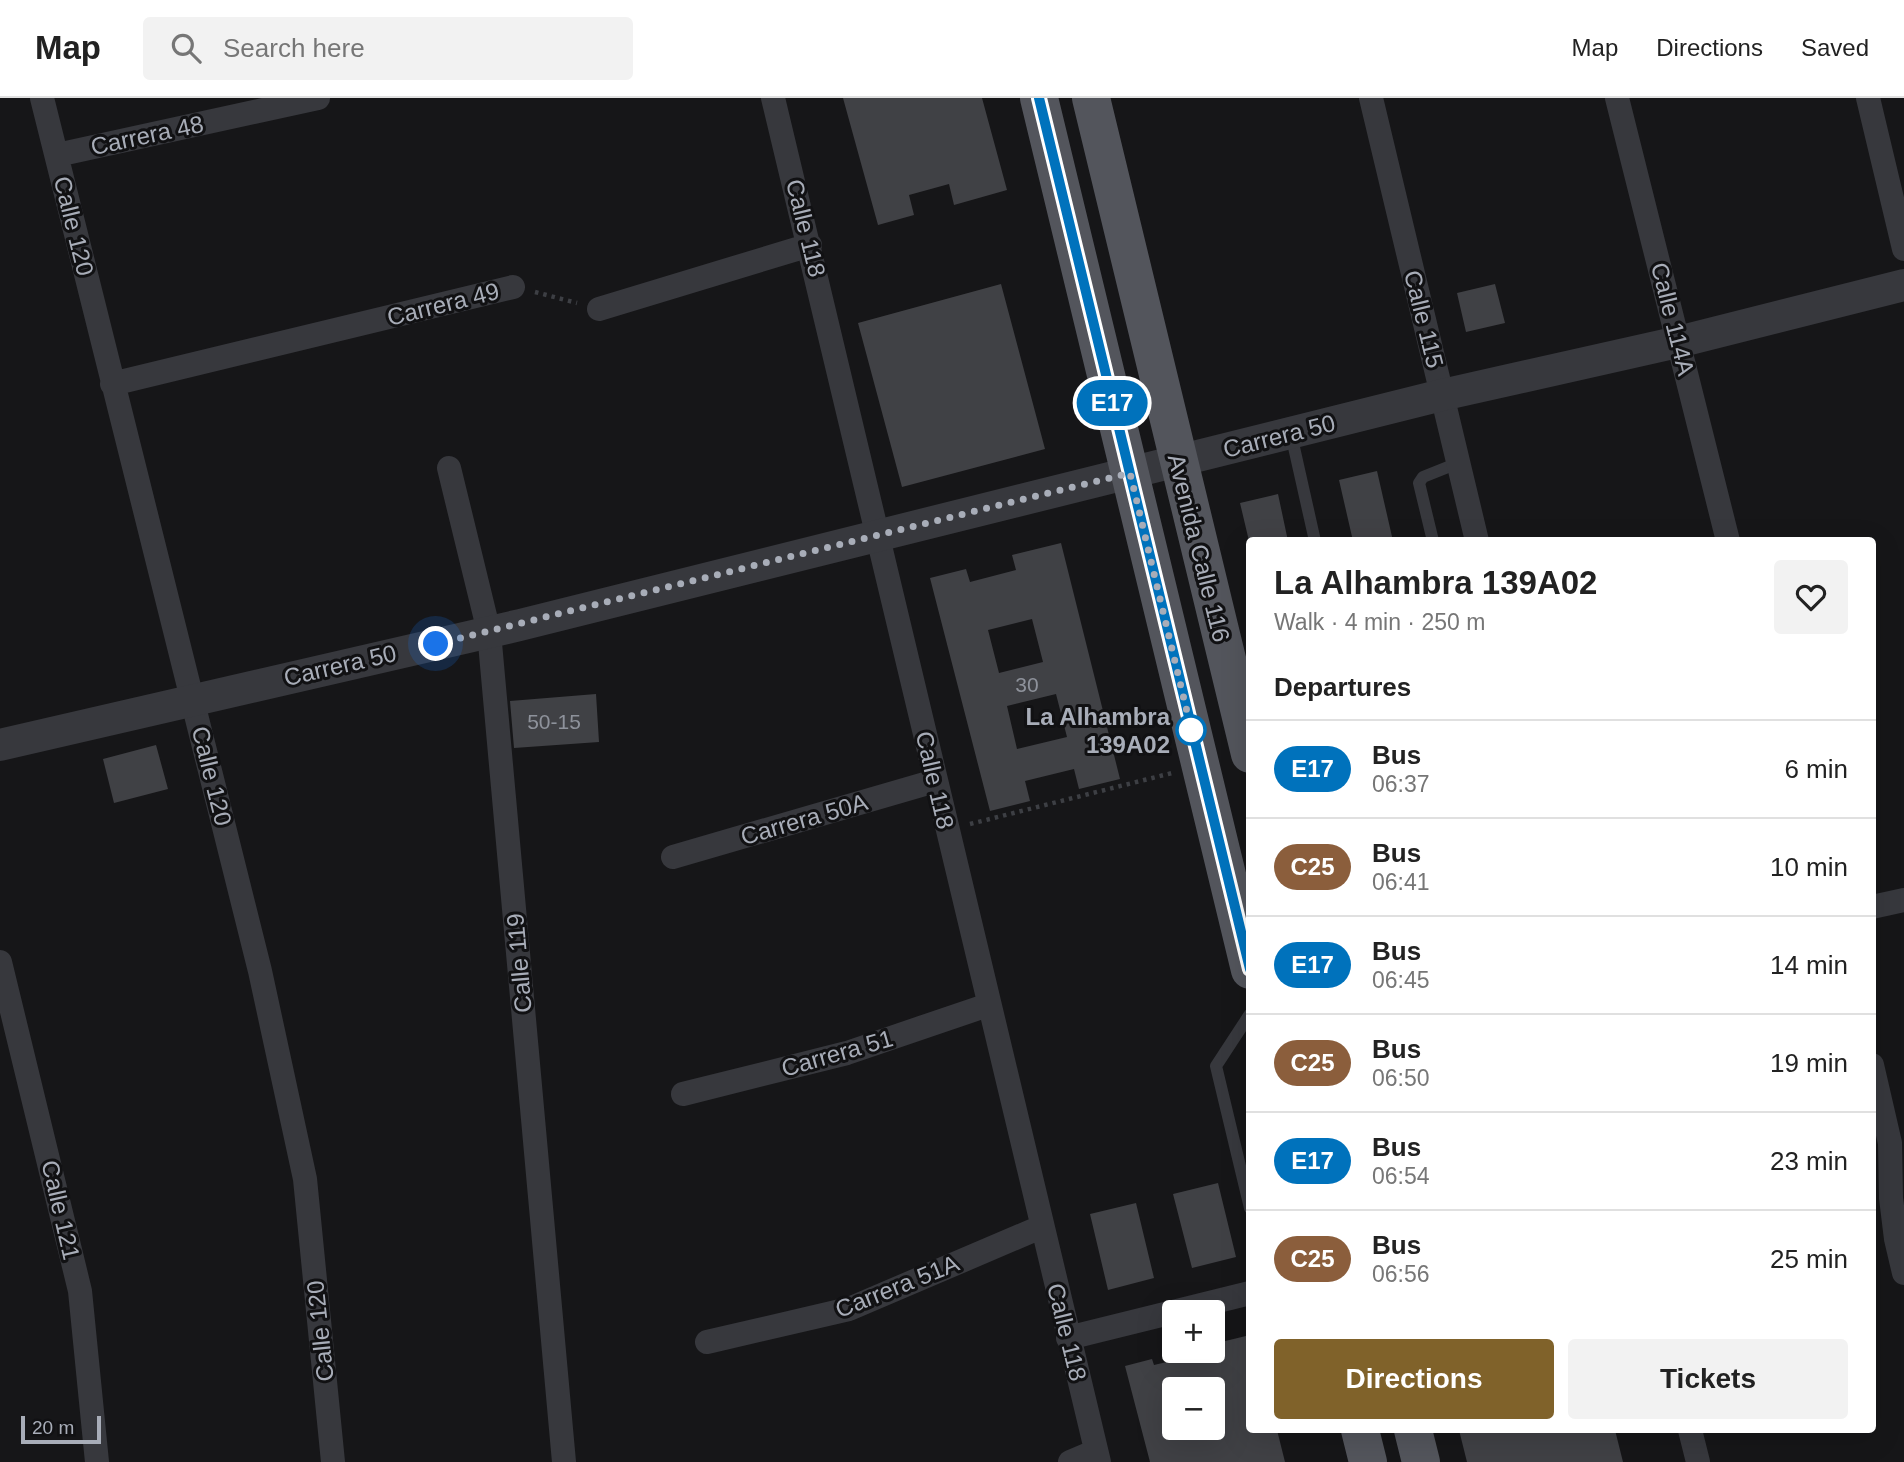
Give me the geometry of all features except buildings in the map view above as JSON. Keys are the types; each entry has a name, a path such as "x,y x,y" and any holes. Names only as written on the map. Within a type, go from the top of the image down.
{"main road":[{"name":"Avenida Calle 116","path":"1038,98 1246,954"},
{"name":"Avenida Calle 116","path":"1091,98 1246,738"},
{"path":"1361,1433 1368,1462"},
{"path":"1414,1433 1421,1462"}],"street":[{"name":"Calle 120","path":"42,98 260,971 304,1179 333,1462"},
{"name":"Carrera 48","path":"57,155 318,98"},
{"name":"Calle 118","path":"773,98 1098,1457"},
{"name":"Calle 115","path":"1371,98 1476,537"},
{"name":"Calle 114A","path":"1617,98 1727,537"},
{"path":"1868,98 1904,250"},
{"path":"598,309 810,245"},
{"name":"Carrera 50","path":"0,745 489,632 1291,433 1678,342 1904,285"},
{"name":"Carrera 49","path":"112,384 513,286"},
{"name":"Calle 119","path":"449,468 489,632 564,1462"},
{"name":"Carrera 50A","path":"673,856 935,781"},
{"path":"1876,906 1904,900"},
{"name":"Calle 121","path":"0,962 80,1292 97,1462"},
{"name":"Carrera 51","path":"683,1094 847,1053 988,1005"},
{"path":"1876,1083 1889,1143 1891,1198 1904,1273"},
{"name":"Carrera 51A","path":"707,1342 849,1309 1041,1227"},
{"path":"1068,1338 1246,1294"},
{"path":"1691,1433 1698,1462"},
{"path":"1070,1462 1098,1457"}],"lane":[{"path":"1291,433 1314,537"},
{"path":"1432,537 1419,483 1423,477 1458,463"},
{"path":"1246,1020 1216,1066 1246,1191"}],"path":[{"name":"Carrera 49","path":"513,286 598,309"},
{"path":"947,830 1200,766"}],"bus line":[{"name":"E17","path":"1039,98 1246,952"}],"place":[{"name":"La Alhambra 139A02","path":"1191,730"}],"route":[{"path":"436,644 1130,473 1194,741 1191,730"}]}
